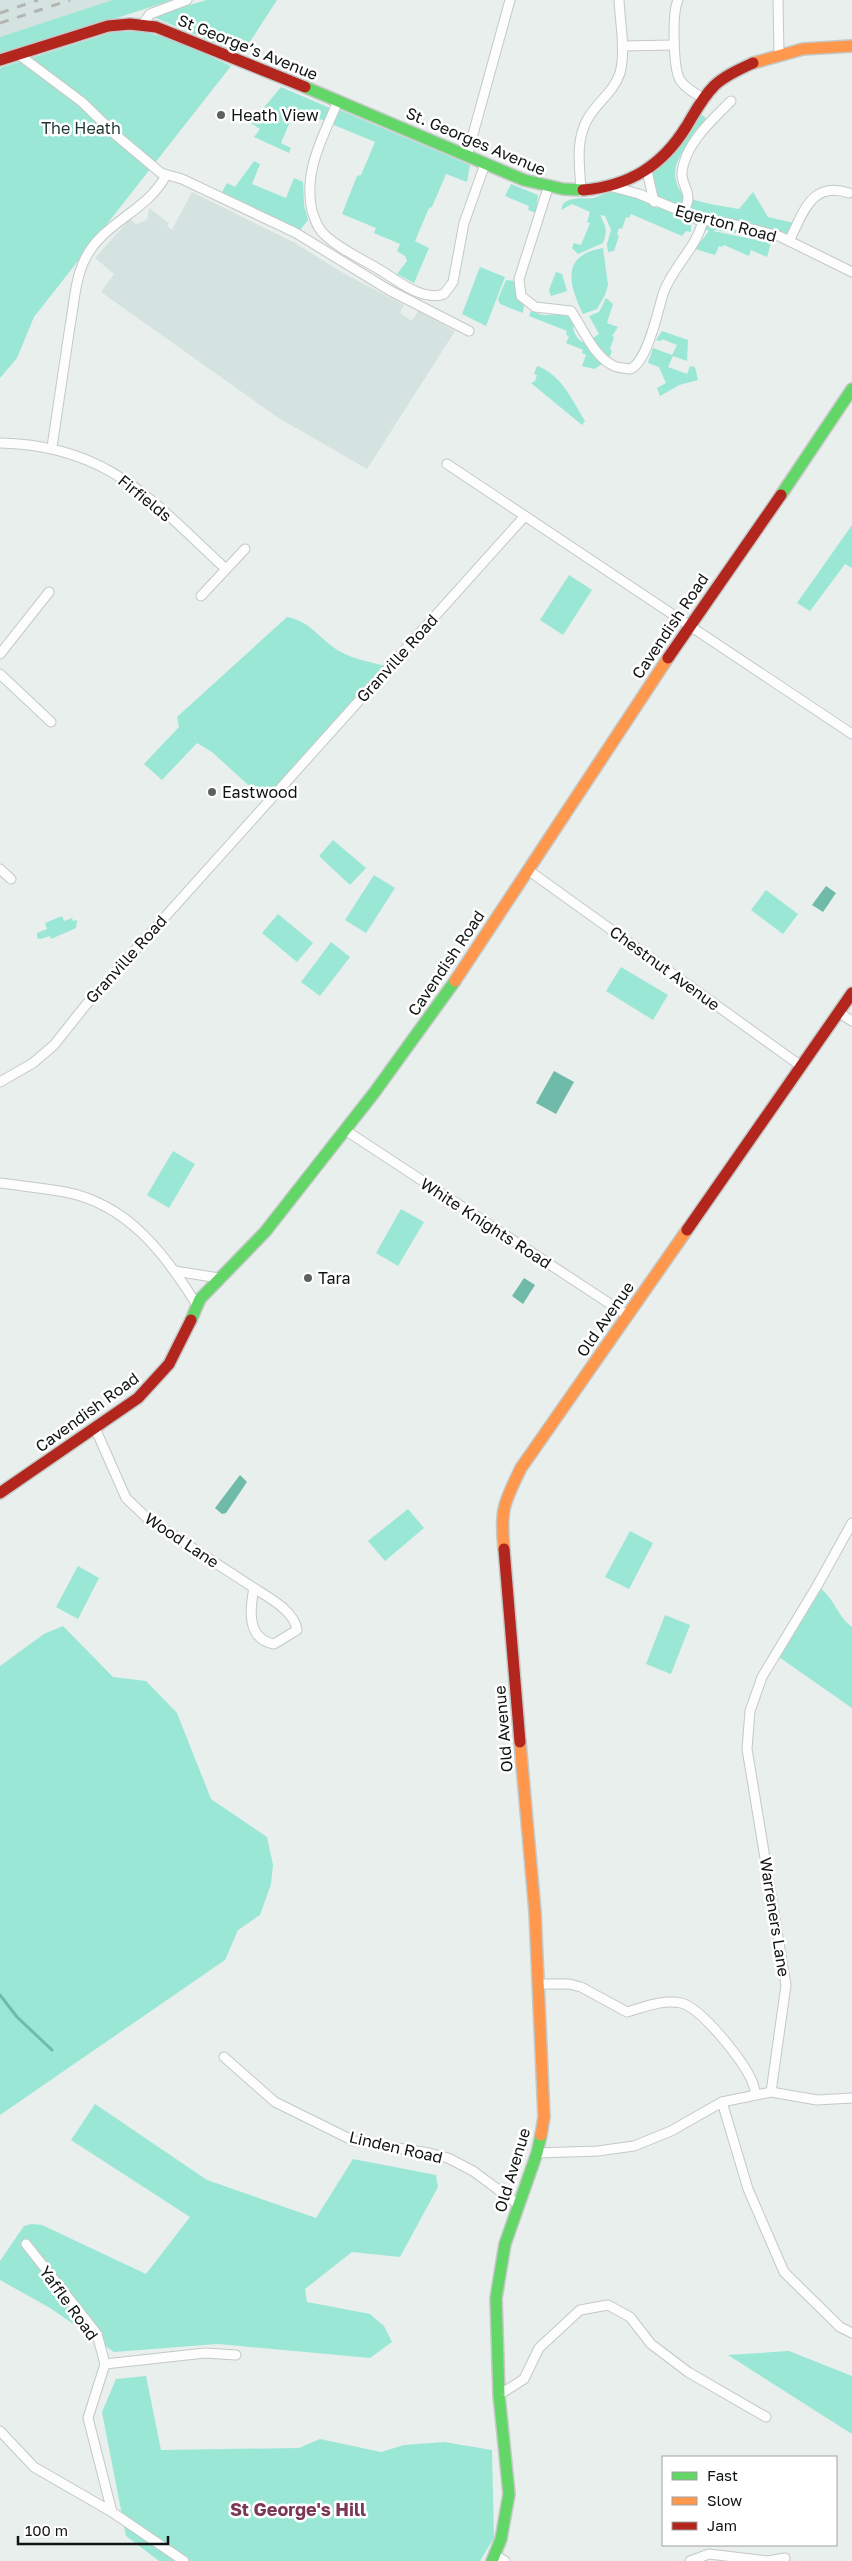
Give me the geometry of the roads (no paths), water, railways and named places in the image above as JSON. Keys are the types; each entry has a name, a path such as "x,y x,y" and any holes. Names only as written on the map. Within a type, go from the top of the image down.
{"street":[{"path":"142,25 150,14 188,0"},
{"path":"467,156 510,0"},
{"path":"581,192 579,149 581,136 587,119 609,93 619,75 622,46 619,0"},
{"path":"678,0 674,56 681,81 705,99"},
{"path":"778,0 780,54"},
{"name":"St George’s Avenue","path":"0,60 108,26 142,25 156,27 182,36 338,101"},
{"path":"622,46 674,45"},
{"name":"St. Georges Avenue","path":"338,101 485,164 548,188 581,192 613,187 647,171 671,149 713,86 751,63 806,48 852,46"},
{"path":"18,54 82,102 117,136 166,175 182,179 296,234 390,290 469,331"},
{"path":"338,101 312,163 309,176 311,204 319,228 332,240 390,276 429,296 444,294 453,282 464,223 485,164"},
{"path":"683,213 688,198 682,183 682,171 694,143 710,122 730,101"},
{"path":"697,110 710,122"},
{"name":"Egerton Road","path":"647,171 654,202"},
{"path":"52,447 75,297 85,259 111,226 145,202 162,184 166,175"},
{"name":"Egerton Road","path":"613,187 639,194 654,202 703,220 765,232 789,241 852,272"},
{"path":"548,188 519,278 520,296 535,307 572,311 603,358 615,367 630,369 640,361 667,285 700,233 703,220"},
{"path":"789,241 808,204 816,195 836,189 849,193"},
{"name":"Cavendish Road","path":"0,1494 138,1398 153,1383 176,1352 197,1305 219,1278 265,1232 442,1001 689,626 746,546 852,389"},
{"name":"Firfields","path":"0,443 52,447 93,461 142,492 226,570"},
{"path":"446,464 852,734"},
{"name":"Granville Road","path":"0,1082 33,1063 54,1045 85,1006 524,517"},
{"path":"201,596 245,549"},
{"path":"0,654 49,592"},
{"path":"0,674 51,722"},
{"path":"0,869 11,879"},
{"name":"Chestnut Avenue","path":"528,870 801,1066"},
{"name":"Old Avenue","path":"497,2559 506,2519 508,2494 499,2395 496,2298 505,2244 537,2153 544,2117 535,1912 501,1520 505,1501 521,1468 852,993"},
{"path":"838,1012 852,1021"},
{"name":"White Knights Road","path":"345,1130 627,1315"},
{"path":"0,1184 66,1192 114,1210 150,1240 175,1271 197,1305"},
{"path":"175,1271 219,1278"},
{"name":"Wood Lane","path":"95,1428 126,1498 148,1519 254,1588 282,1607 296,1624 297,1630 274,1644 262,1639 250,1617 254,1588"},
{"name":"Warreners Lane","path":"771,2092 786,1986 747,1748 750,1711 762,1677 818,1586 852,1523"},
{"path":"538,1984 569,1984 582,1987 627,2012 670,2002 683,2003 706,2021 723,2039 752,2079 756,2094"},
{"name":"Linden Road","path":"224,2057 275,2102 354,2141 448,2158 474,2171 519,2205"},
{"path":"537,2153 598,2151 634,2146 671,2131 722,2102 756,2094 771,2092 817,2100 852,2098"},
{"path":"722,2102 748,2189 784,2272 840,2327 852,2333"},
{"name":"Yaffle Road","path":"26,2244 97,2334 105,2364"},
{"path":"499,2395 524,2379 539,2348 580,2310 608,2305 630,2318 650,2344 688,2372 766,2417"},
{"path":"112,2512 88,2418 105,2364 205,2352 236,2355"},
{"path":"0,2431 34,2467 112,2512 184,2561"},
{"path":"690,2561 710,2554 767,2561 785,2558"}],"waterway":[{"path":"0,1995 17,2017 52,2050"}],"railway":[{"path":"0,13 38,0"},
{"path":"0,23 70,0"}],"place":[{"name":"Heath View","path":"221,115"},
{"name":"Eastwood","path":"212,792"},
{"name":"Tara","path":"308,1278"}],"district":[{"name":"St George's Hill","path":"298,2510"}],"park label":[{"name":"The Heath","path":"81,128"}]}
